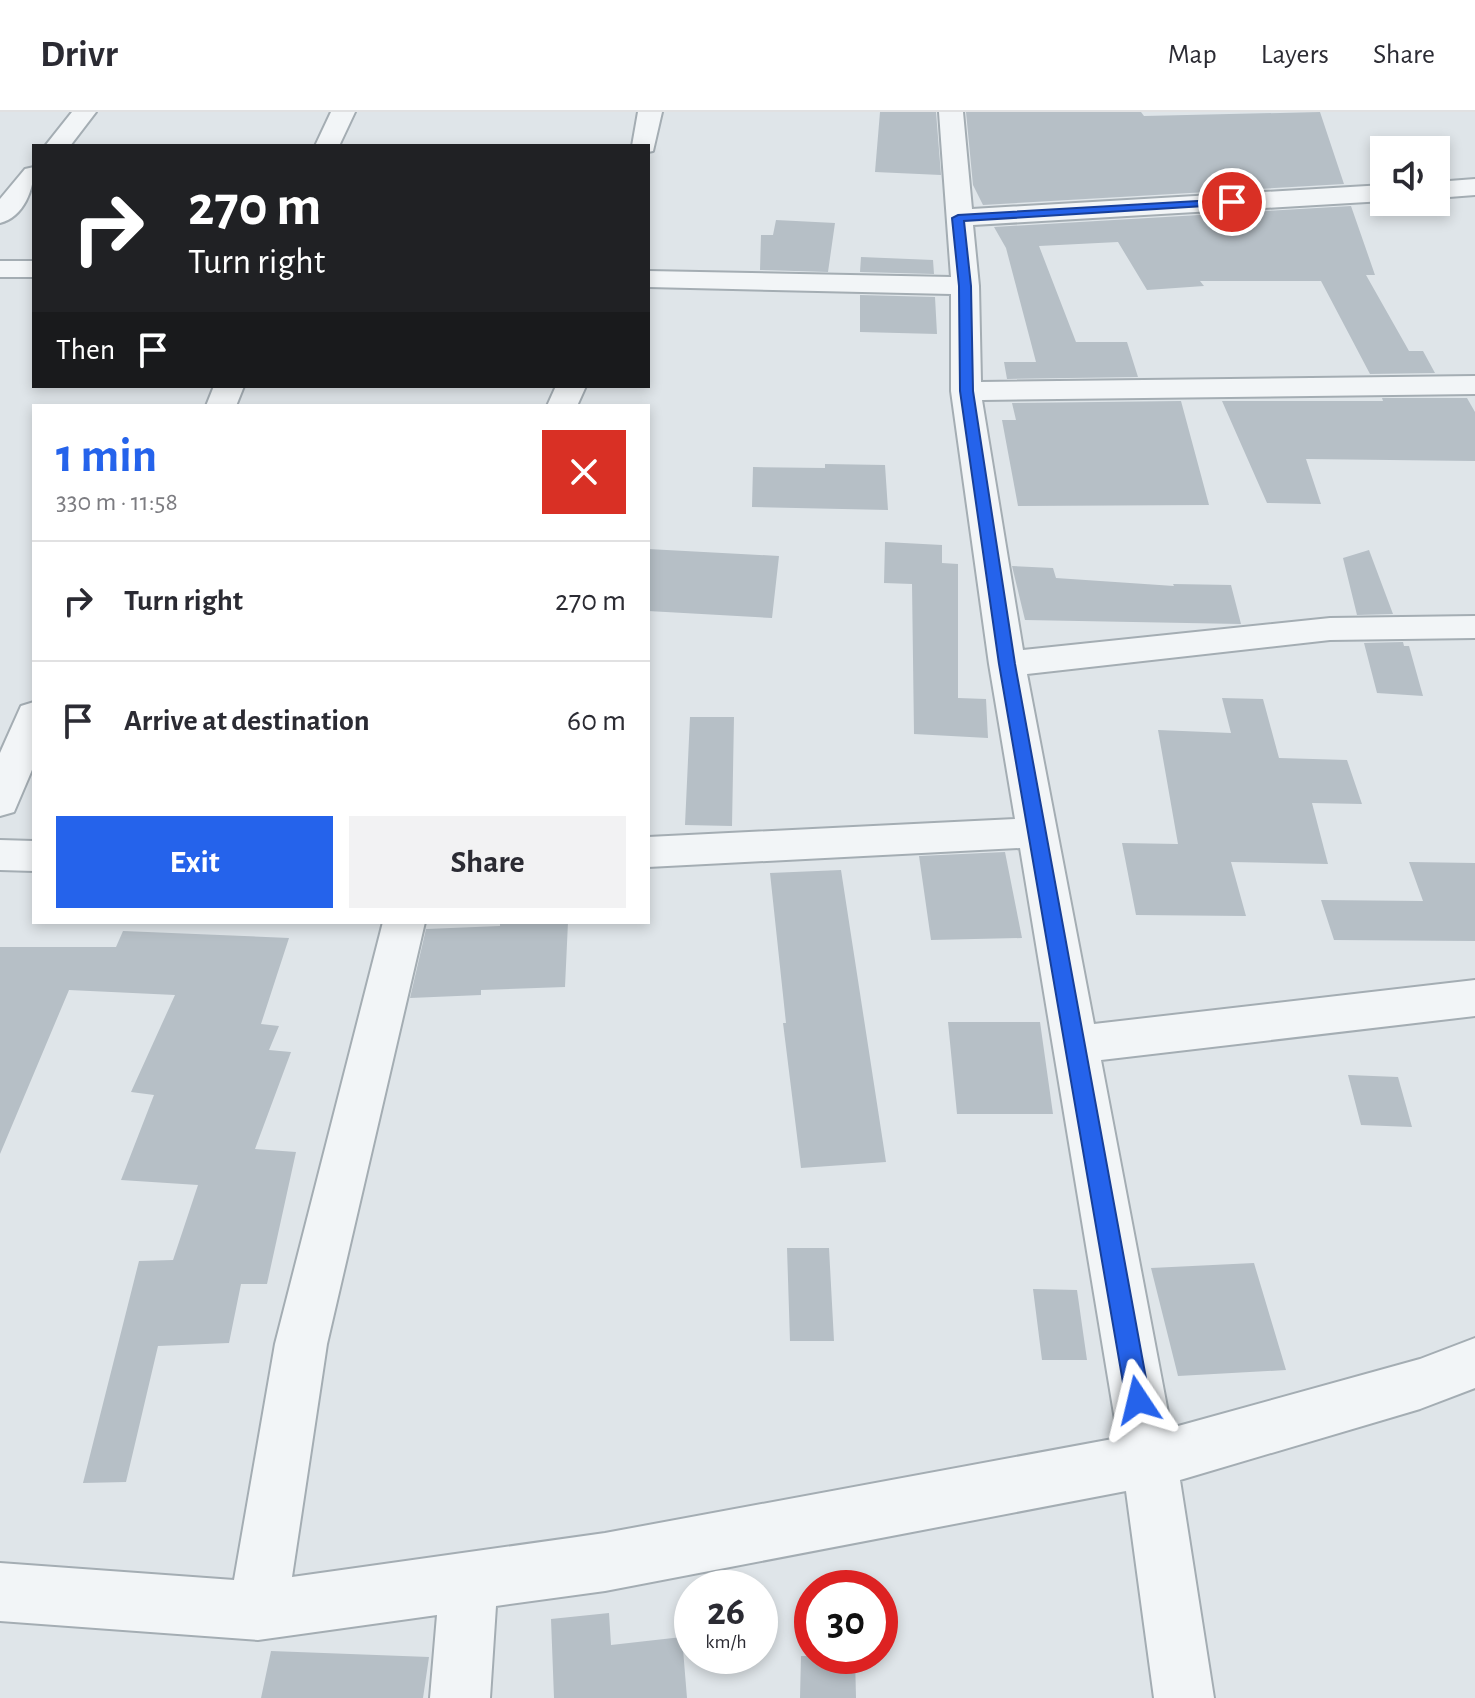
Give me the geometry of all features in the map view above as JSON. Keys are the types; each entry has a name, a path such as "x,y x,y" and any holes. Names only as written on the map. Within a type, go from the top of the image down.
{"street":[{"path":"59,144 84,112"},
{"path":"328,144 343,112"},
{"path":"644,144 650,112"},
{"path":"951,112 965,286 966,391 1007,664 1149,1459 1184,1698"},
{"path":"0,215 32,176"},
{"path":"1450,189 1475,187"},
{"path":"958,218 1370,194"},
{"path":"0,269 32,269"},
{"path":"650,279 965,286"},
{"path":"966,391 1475,385"},
{"path":"1007,664 1330,629 1475,627"},
{"path":"0,802 20,729"},
{"path":"650,852 1037,833"},
{"path":"0,855 32,856"},
{"path":"258,1611 301,1344 404,924"},
{"path":"1075,1045 1475,998"},
{"path":"0,1592 258,1611 605,1562 1192,1451 1389,1393 1475,1363"},
{"path":"460,1698 469,1582"}],"building":[{"path":"880,112 936,112 941,175 875,172"},
{"path":"966,112 1141,112 1144,116 1320,112 1344,184 983,205 973,185"},
{"path":"1351,206 1375,275 1366,275 1409,351 1423,351 1435,373 1370,374 1321,281 1200,281 1204,286 1147,290 1118,242 1039,246 1076,342 1127,342 1138,377 1007,379 1004,362 1036,362 1006,248 994,227"},
{"path":"776,220 835,223 828,272 760,270 761,235 773,235"},
{"path":"861,257 933,260 934,274 860,272"},
{"path":"860,295 935,297 937,334 860,332"},
{"path":"1382,398 1467,398 1475,412 1475,461 1306,459 1321,504 1267,503 1222,401 1383,401"},
{"path":"1181,401 1209,505 1018,506 1002,420 1016,420 1012,403"},
{"path":"825,464 885,465 888,510 752,507 753,467 825,468"},
{"path":"885,542 942,545 942,563 958,564 958,698 986,699 988,738 914,734 912,584 884,583"},
{"path":"650,549 779,556 772,618 650,611"},
{"path":"1369,550 1393,614 1357,615 1343,558"},
{"path":"1012,566 1053,568 1056,578 1174,586 1231,585 1241,624 1025,620"},
{"path":"1403,642 1404,646 1409,646 1423,696 1377,693 1364,643"},
{"path":"1222,698 1263,699 1279,758 1347,760 1362,804 1312,803 1328,864 1231,862 1246,916 1136,915 1122,843 1178,844 1158,730 1231,733"},
{"path":"690,717 734,717 732,826 685,825"},
{"path":"1005,852 1022,938 931,940 919,856"},
{"path":"1409,862 1475,863 1475,941 1334,940 1321,900 1423,901"},
{"path":"841,870 886,1162 801,1168 783,1023 786,1023 770,873"},
{"path":"568,924 565,987 481,990 481,995 410,998 426,929"},
{"path":"123,931 289,938 261,1024 279,1026 269,1050 291,1052 255,1149 296,1152 267,1284 241,1284 229,1343 158,1346 126,1482 83,1483 139,1261 173,1260 198,1185 121,1180 154,1095 131,1092 175,995 69,990 0,1154 0,947 116,947"},
{"path":"948,1022 1040,1022 1053,1114 957,1114"},
{"path":"1348,1075 1398,1077 1412,1127 1361,1125"},
{"path":"787,1248 829,1248 834,1341 790,1341"},
{"path":"1254,1263 1286,1370 1178,1376 1151,1268"},
{"path":"1033,1289 1077,1290 1087,1360 1042,1360"},
{"path":"609,1613 611,1645 674,1638 674,1674 685,1674 687,1698 554,1698 551,1619"},
{"path":"271,1651 429,1657 423,1698 261,1698"},
{"path":"801,1674 855,1674 856,1698 800,1698"}],"route":[{"path":"1138,1400 1007,664 966,391 965,286 958,218 1232,202"}]}
